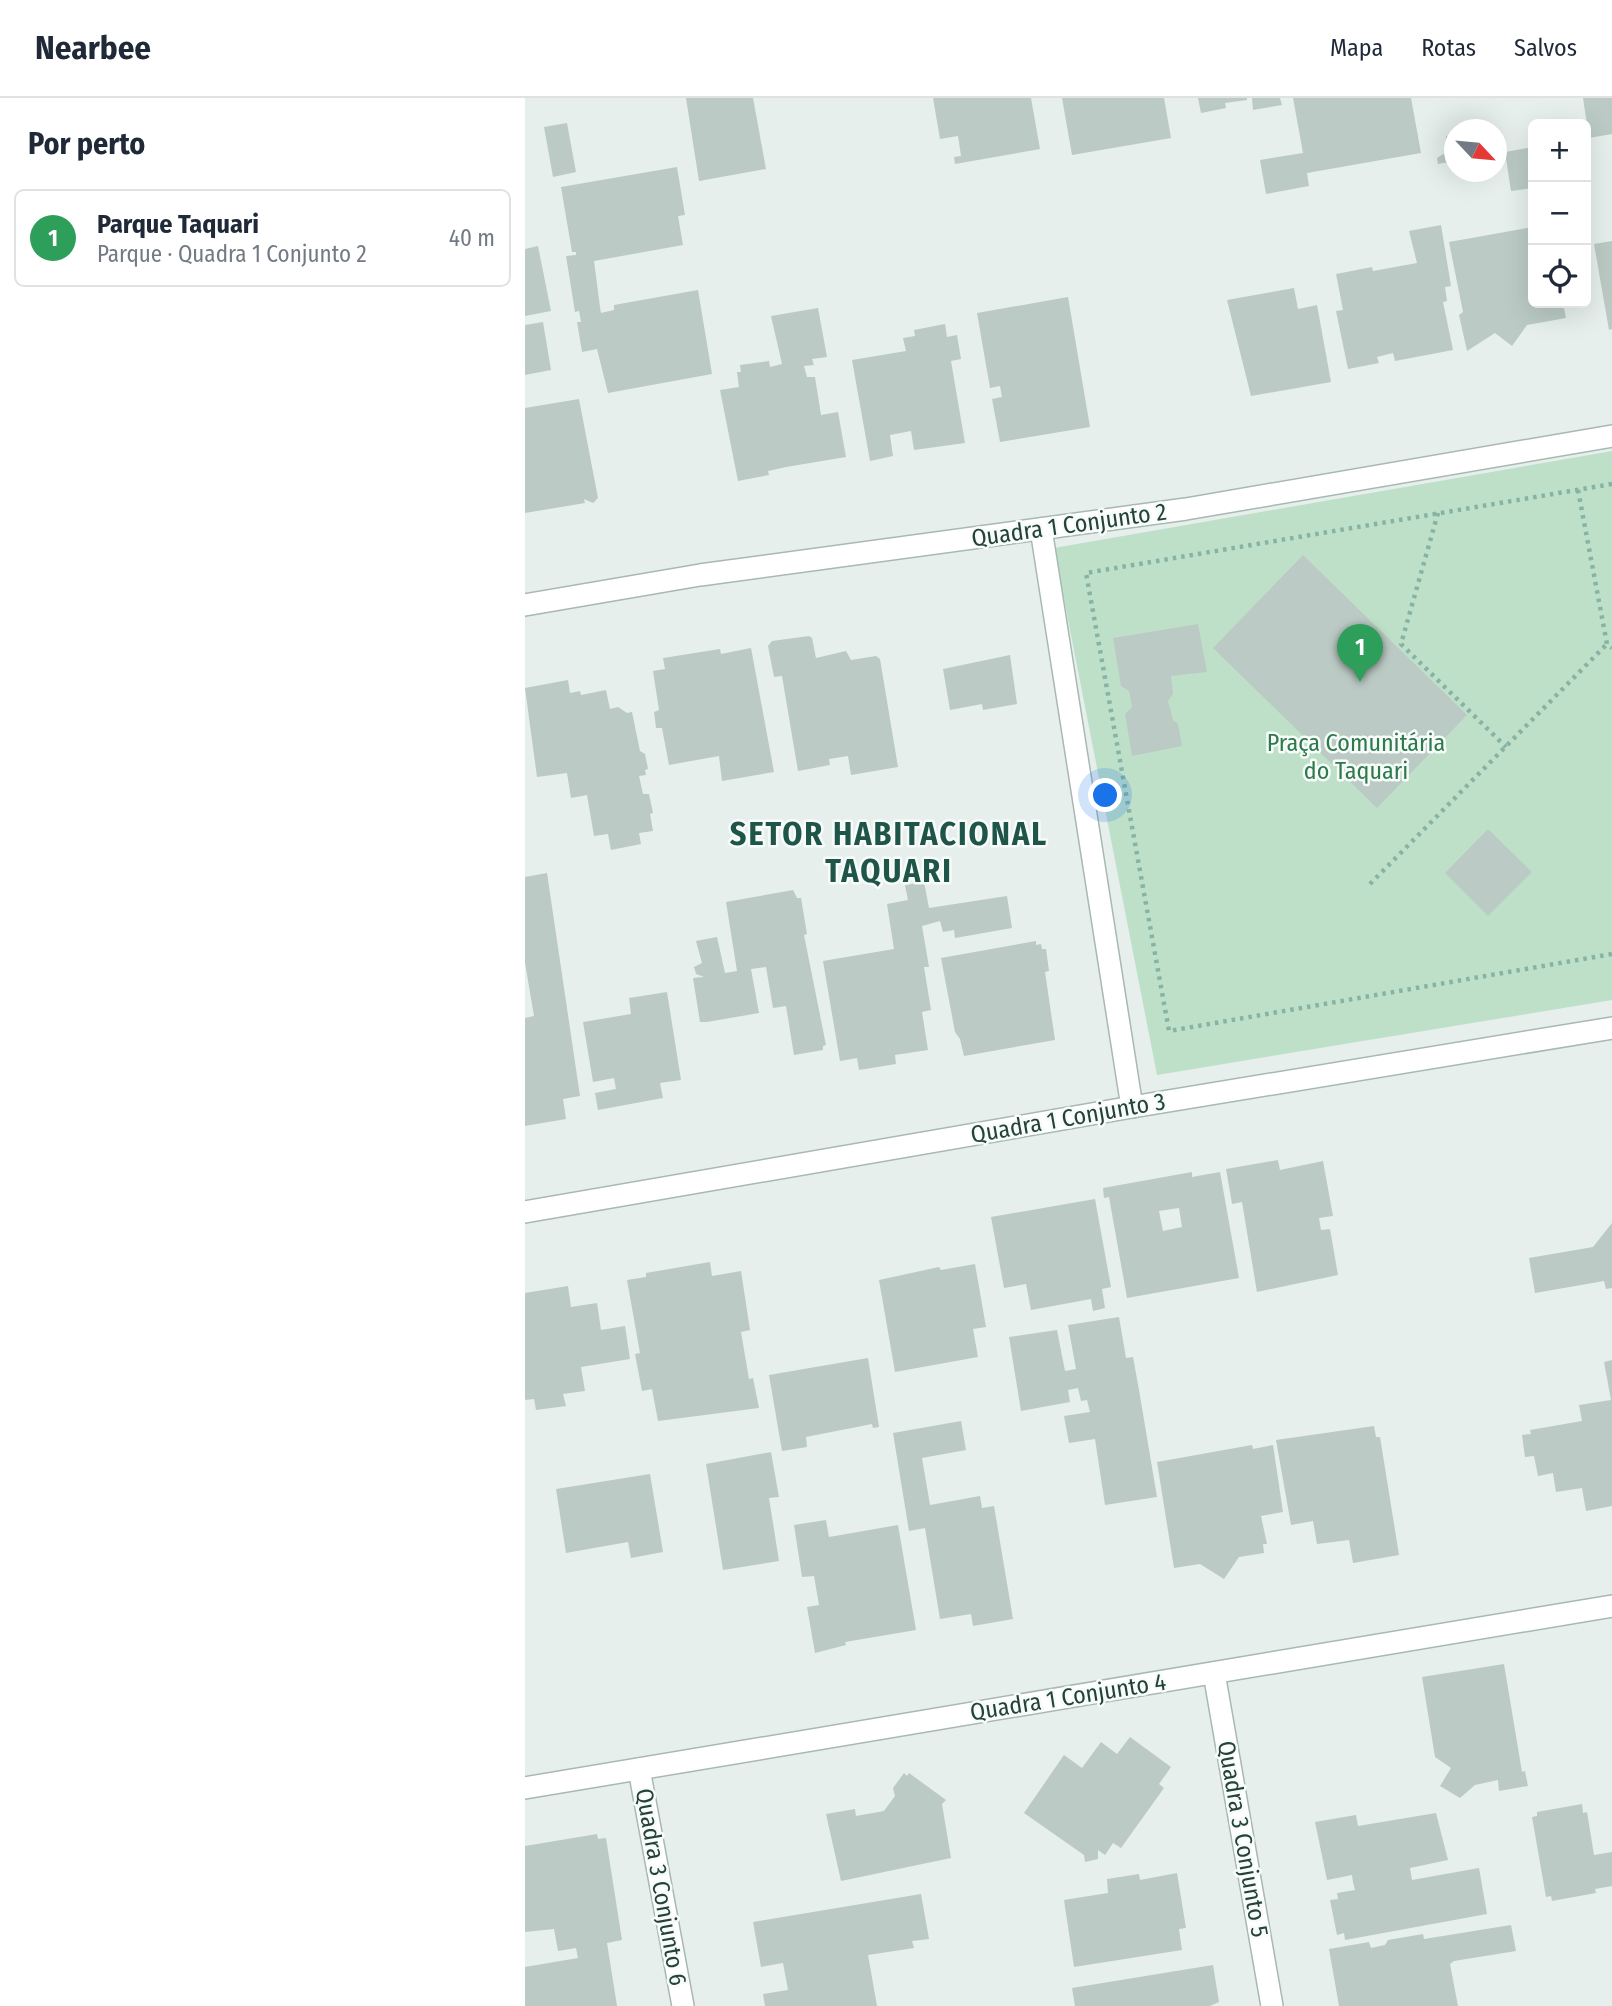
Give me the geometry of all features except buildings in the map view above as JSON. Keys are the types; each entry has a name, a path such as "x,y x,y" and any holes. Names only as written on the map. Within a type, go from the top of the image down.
{"street":[{"name":"Quadra 1 Conjunto 2","path":"525,605 699,575 1186,509 1612,436"},
{"path":"1041,529 1132,1107"},
{"name":"Quadra 1 Conjunto 3","path":"525,1212 1132,1107 1612,1028"},
{"name":"Quadra 1 Conjunto 4","path":"525,1788 1612,1606"},
{"name":"Quadra 3 Conjunto 5","path":"1214,1673 1272,2006"},
{"name":"Quadra 3 Conjunto 6","path":"639,1769 683,2006"}],"path":[{"path":"1612,484 1086,573 1169,1031 1612,954"},
{"path":"1578,490 1607,644 1612,648"},
{"path":"1438,513 1401,644 1506,747"},
{"path":"1370,884 1607,644"}],"green space":[{"name":"Praça Comunitária do Taquari","path":"1612,451 1612,1000 1157,1075 1054,548"}],"place":[{"name":"Parque Taquari","path":"1360,682"}],"district":[{"name":"SETOR HABITACIONAL TAQUARI","path":"889,852"}]}
